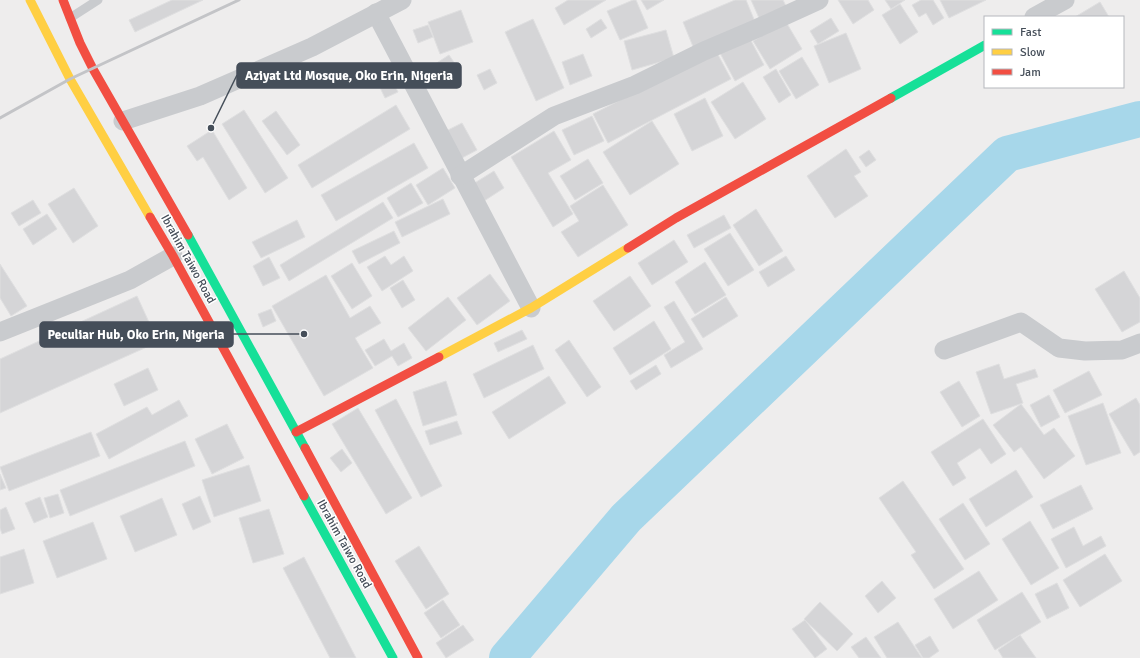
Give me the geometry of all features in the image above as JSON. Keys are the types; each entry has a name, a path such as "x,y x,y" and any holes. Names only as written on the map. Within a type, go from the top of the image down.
{"main road":[{"name":"Ibrahim Taiwo Road","path":"30,0 70,79 173,256 393,658"},
{"name":"Ibrahim Taiwo Road","path":"63,0 80,43 93,69 175,211 418,658"},
{"path":"296,432 531,308 676,218 984,46"}],"street":[{"path":"123,121 200,96 312,47 402,0"},
{"path":"460,176 554,116 635,85 704,51 819,0"},
{"path":"1036,16 1065,0"},
{"path":"376,13 460,176 531,308"},
{"path":"0,332 130,280 173,256"},
{"path":"944,350 1021,322 1059,348 1085,351 1122,350 1140,343"}],"lane":[{"path":"70,18 98,0"}],"building":[{"path":"172,0 203,0 135,32 129,20"},
{"path":"568,0 606,0 564,25 555,8"},
{"path":"636,0 648,28 620,40 607,11"},
{"path":"641,0 664,0 647,10"},
{"path":"735,0 746,0 756,24 694,49 683,22"},
{"path":"751,0 783,0 786,6 759,18"},
{"path":"838,0 868,0 874,10 853,24"},
{"path":"885,0 905,0 891,9"},
{"path":"921,0 933,0 944,18 933,25 926,13 919,17 912,5"},
{"path":"940,0 986,0 949,18"},
{"path":"1100,2 1108,16 1077,16"},
{"path":"900,4 918,32 900,44 882,15"},
{"path":"461,10 473,42 440,54 428,22"},
{"path":"831,18 839,31 818,44 810,31"},
{"path":"533,19 564,88 536,101 505,32"},
{"path":"601,19 607,28 591,38 586,29"},
{"path":"786,22 802,49 770,69 753,41"},
{"path":"428,25 433,37 418,43 413,30"},
{"path":"666,30 674,58 632,70 624,41"},
{"path":"846,33 861,69 829,83 814,46"},
{"path":"749,37 764,65 735,81 720,53"},
{"path":"716,51 731,79 608,143 593,114"},
{"path":"583,54 592,76 570,85 562,62"},
{"path":"449,55 460,71 443,83 432,66"},
{"path":"802,57 819,85 796,99 779,71"},
{"path":"386,69 398,92 385,98 374,75"},
{"path":"490,69 497,83 484,90 477,75"},
{"path":"776,69 791,95 779,103 763,77"},
{"path":"743,82 766,119 735,139 711,102"},
{"path":"705,98 723,136 692,151 674,114"},
{"path":"396,105 410,129 312,188 298,165"},
{"path":"244,110 288,178 265,193 222,124"},
{"path":"276,111 300,145 287,155 262,121"},
{"path":"592,116 604,141 574,155 562,130"},
{"path":"652,121 679,164 630,195 603,152"},
{"path":"462,123 477,150 460,159 446,131"},
{"path":"212,130 247,188 229,200 203,157 197,161 187,146"},
{"path":"554,131 571,160 548,173 573,214 553,227 511,157"},
{"path":"414,143 428,168 336,221 321,195"},
{"path":"846,149 861,172 854,176 868,196 835,218 807,176"},
{"path":"869,150 876,160 866,167 859,157"},
{"path":"588,159 603,183 575,200 560,176"},
{"path":"443,168 455,188 428,205 416,185"},
{"path":"494,171 504,188 484,201 473,184"},
{"path":"411,183 423,203 398,217 387,198"},
{"path":"603,185 628,225 578,257 561,232 579,221 570,206"},
{"path":"74,188 98,226 73,243 48,204"},
{"path":"443,199 450,214 402,237 395,222"},
{"path":"33,200 41,213 19,226 11,213"},
{"path":"383,202 393,218 289,281 280,265"},
{"path":"756,209 783,251 759,266 733,225"},
{"path":"47,214 57,229 33,245 23,229"},
{"path":"724,215 731,228 694,248 687,235"},
{"path":"297,220 305,237 261,258 252,242"},
{"path":"394,231 400,243 359,264 352,251"},
{"path":"730,233 754,270 728,286 704,249"},
{"path":"674,240 688,262 652,285 638,263"},
{"path":"385,256 391,265 404,256 413,271 382,291 367,267"},
{"path":"786,256 795,270 768,287 759,272"},
{"path":"269,257 280,278 263,286 253,266"},
{"path":"705,262 726,295 695,314 675,282"},
{"path":"352,263 372,296 352,309 331,276"},
{"path":"0,264 27,306 11,316 0,298"},
{"path":"1124,271 1140,298 1140,322 1122,332 1095,289"},
{"path":"490,274 510,301 477,325 457,298"},
{"path":"326,275 350,318 370,306 381,323 355,338 373,368 324,396 272,306"},
{"path":"630,276 651,306 614,331 593,301"},
{"path":"403,280 415,300 402,308 390,288"},
{"path":"137,296 158,342 0,413 0,359"},
{"path":"448,297 466,320 426,351 408,328"},
{"path":"726,297 738,316 703,338 691,319"},
{"path":"674,301 703,349 671,368 664,355 685,342 664,307"},
{"path":"271,309 276,321 263,327 258,314"},
{"path":"654,321 671,349 630,375 613,348"},
{"path":"522,330 527,339 498,352 494,343"},
{"path":"384,339 391,351 404,343 412,358 398,366 392,356 375,366 365,350"},
{"path":"569,340 601,387 587,397 555,350"},
{"path":"533,345 544,369 484,398 473,374"},
{"path":"999,364 1004,379 1035,369 1038,377 1016,384 1023,403 991,414 976,372"},
{"path":"656,365 661,374 636,390 630,381"},
{"path":"148,368 158,390 124,406 114,384"},
{"path":"1089,371 1102,395 1065,413 1053,390"},
{"path":"549,376 566,403 509,439 492,412"},
{"path":"446,381 457,415 423,426 413,392"},
{"path":"959,381 980,416 962,427 940,392"},
{"path":"1049,395 1060,417 1041,427 1030,405"},
{"path":"1136,398 1140,405 1140,452 1134,456 1109,414"},
{"path":"396,399 442,486 421,497 375,410"},
{"path":"179,400 188,416 109,459 96,434 147,407 152,415"},
{"path":"1103,403 1121,453 1086,465 1068,416"},
{"path":"1021,404 1044,435 1054,428 1075,456 1044,479 1021,447 1014,452 993,425"},
{"path":"358,408 412,498 386,514 332,424"},
{"path":"983,419 1006,454 991,464 980,448 957,463 966,478 953,486 931,452"},
{"path":"457,421 462,434 430,445 425,431"},
{"path":"227,424 244,458 212,474 195,439"},
{"path":"91,432 100,456 9,491 0,467"},
{"path":"185,441 195,466 70,516 60,490"},
{"path":"342,449 352,463 341,472 330,458"},
{"path":"249,465 261,501 214,517 202,480"},
{"path":"1016,470 1033,497 986,527 969,499"},
{"path":"0,474 6,488 0,490"},
{"path":"903,481 964,569 934,589 911,555 916,552 879,498"},
{"path":"1081,485 1093,509 1053,529 1040,505"},
{"path":"58,494 64,513 50,518 44,498"},
{"path":"200,496 211,522 193,530 182,504"},
{"path":"40,497 48,517 34,523 25,503"},
{"path":"162,498 177,535 135,552 120,516"},
{"path":"963,503 990,544 965,560 939,519"},
{"path":"6,507 15,529 2,534 0,528 0,510"},
{"path":"269,509 284,554 253,563 239,518"},
{"path":"1030,521 1059,568 1031,585 1002,539"},
{"path":"93,522 107,559 57,578 43,541"},
{"path":"1074,527 1083,546 1101,536 1106,546 1066,568 1051,539"},
{"path":"419,546 449,594 426,609 395,561"},
{"path":"24,549 34,583 0,594 0,557"},
{"path":"1105,554 1122,581 1080,607 1063,580"},
{"path":"304,557 356,658 330,658 283,568"},
{"path":"979,571 998,600 953,629 934,599"},
{"path":"882,581 896,598 878,613 865,596"},
{"path":"1057,583 1069,608 1047,619 1035,594"},
{"path":"1022,592 1041,622 995,650 977,620"},
{"path":"443,600 460,625 441,638 424,613"},
{"path":"820,602 853,634 837,651 804,619"},
{"path":"805,620 827,649 815,658 792,629"},
{"path":"898,622 922,658 887,658 874,637"},
{"path":"463,625 474,640 446,658 436,643"},
{"path":"1020,635 1036,658 1003,658 998,650"},
{"path":"930,636 939,651 929,658 923,658 915,645"},
{"path":"866,637 881,658 859,658 851,647"}],"waterway":[{"path":"507,658 626,518 1007,154 1140,119"}],"railway":[{"path":"0,118 70,79 239,0"}],"traffic: fast":[{"path":"891,98 984,46"},
{"path":"188,235 305,448"},
{"path":"304,496 393,658"}],"traffic: slow":[{"path":"30,0 70,79 150,217"},
{"path":"439,357 531,308 628,248"}],"traffic: jam":[{"path":"63,0 80,43 93,69 188,235"},
{"path":"628,248 676,218 891,98"},
{"path":"150,217 173,256 304,496"},
{"path":"296,432 439,357"},
{"path":"305,448 418,658"}],"place":[{"name":"Aziyat Ltd Mosque, Oko Erin, Nigeria","path":"211,128"},
{"name":"Peculiar Hub, Oko Erin, Nigeria","path":"304,334"}]}
